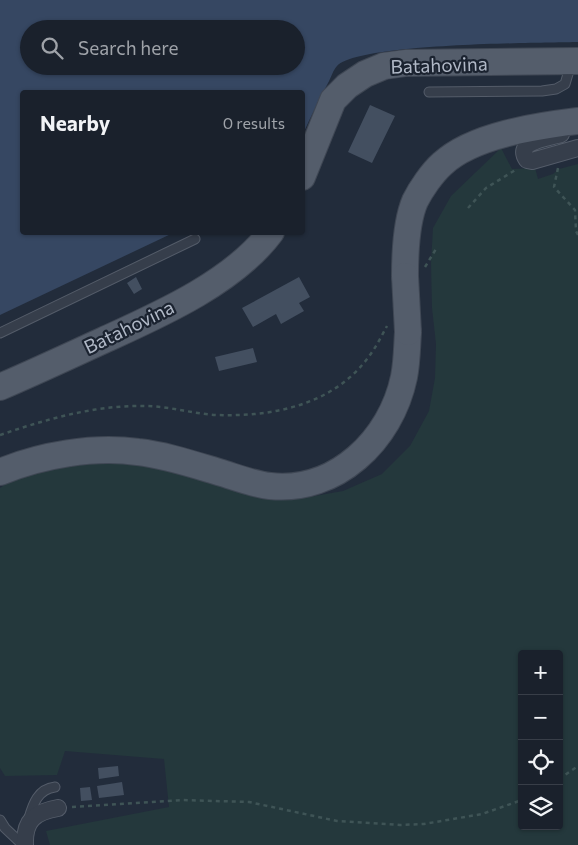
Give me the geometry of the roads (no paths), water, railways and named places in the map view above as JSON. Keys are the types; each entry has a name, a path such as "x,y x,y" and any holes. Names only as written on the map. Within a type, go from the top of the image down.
{"main road":[{"name":"Batahovina","path":"305,170 333,100 347,86 364,74 384,66 406,63 575,61"},
{"path":"0,472 46,457 98,451 137,451 164,456 247,482 271,486 312,484 347,466 362,455 376,439 397,399 404,378 407,355 399,327 413,275 405,255 411,214 416,201 442,164 464,150 493,138 533,127 578,122"},
{"name":"Batahovina","path":"0,387 145,321 190,298 246,261 268,235"}],"street":[{"path":"578,122 564,134 526,145 524,156 527,160 532,161 578,148"},
{"path":"24,845 24,832 27,824 36,816 58,808"}],"lane":[{"path":"429,92 542,91 565,84 575,61"},
{"path":"0,333 195,239"},
{"path":"27,824 39,794 48,788 55,787"},
{"path":"0,820 24,845"}],"water":[{"path":"0,0 578,0 578,42 451,46 378,53 352,58 337,66 305,130 305,90 20,90 20,235 169,235 0,315"}]}
